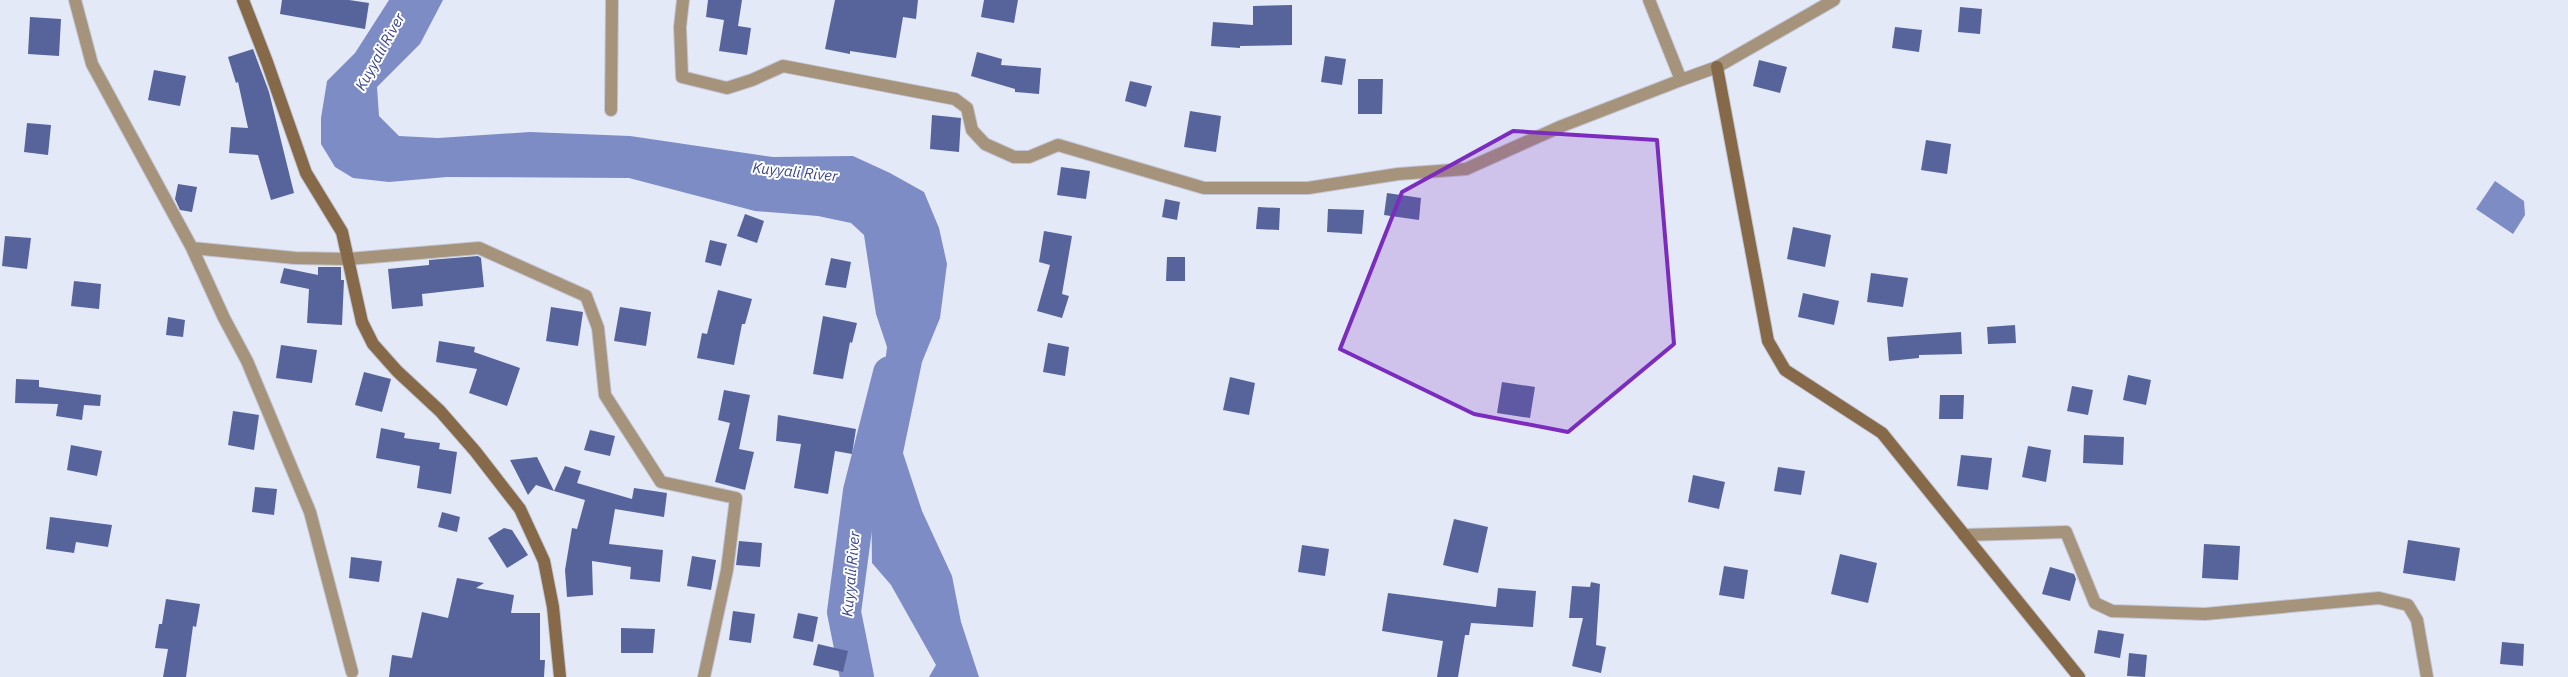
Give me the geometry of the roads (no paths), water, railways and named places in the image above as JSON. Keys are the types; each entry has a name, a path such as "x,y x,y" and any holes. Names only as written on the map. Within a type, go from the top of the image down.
{"main road":[{"path":"243,0 274,79 306,173 342,232 362,322 373,344 397,370 440,410 475,451 520,510 544,561 553,607 560,677"},
{"path":"1717,67 1768,341 1785,370 1882,433 2079,677"}],"street":[{"path":"75,0 92,64 192,248 224,318 247,360 310,512 352,672"},
{"path":"611,110 612,0"},
{"path":"683,0 680,28 682,77 727,88 752,80 783,66 955,98 967,108 972,130 985,144 1014,158 1029,157 1058,145 1204,188 1308,188 1398,174 1466,170 1562,126 1717,67 1834,0"},
{"path":"1649,0 1681,80"},
{"path":"192,248 295,258 348,259 479,248 586,296 598,328 605,396 661,482 736,498 727,570 704,677"},
{"path":"1964,535 2066,532 2095,603 2112,611 2204,614 2380,598 2408,605 2417,620 2427,677"}],"water":[{"path":"389,0 443,0 420,44 377,87 379,116 399,136 438,138 530,132 630,136 773,157 853,156 890,173 924,192 939,228 947,264 940,318 922,362 903,453 922,511 952,576 961,622 979,677 929,677 936,665 891,585 872,563 871,484 887,347 876,314 864,235 851,223 818,216 755,211 629,178 447,177 389,182 353,178 335,167 321,144 321,118 327,81 355,53"},
{"path":"2495,181 2524,201 2525,215 2513,234 2476,209"}],"waterway":[{"name":"Kuyyali River","path":"857,677 844,612 860,491 890,373"}]}
